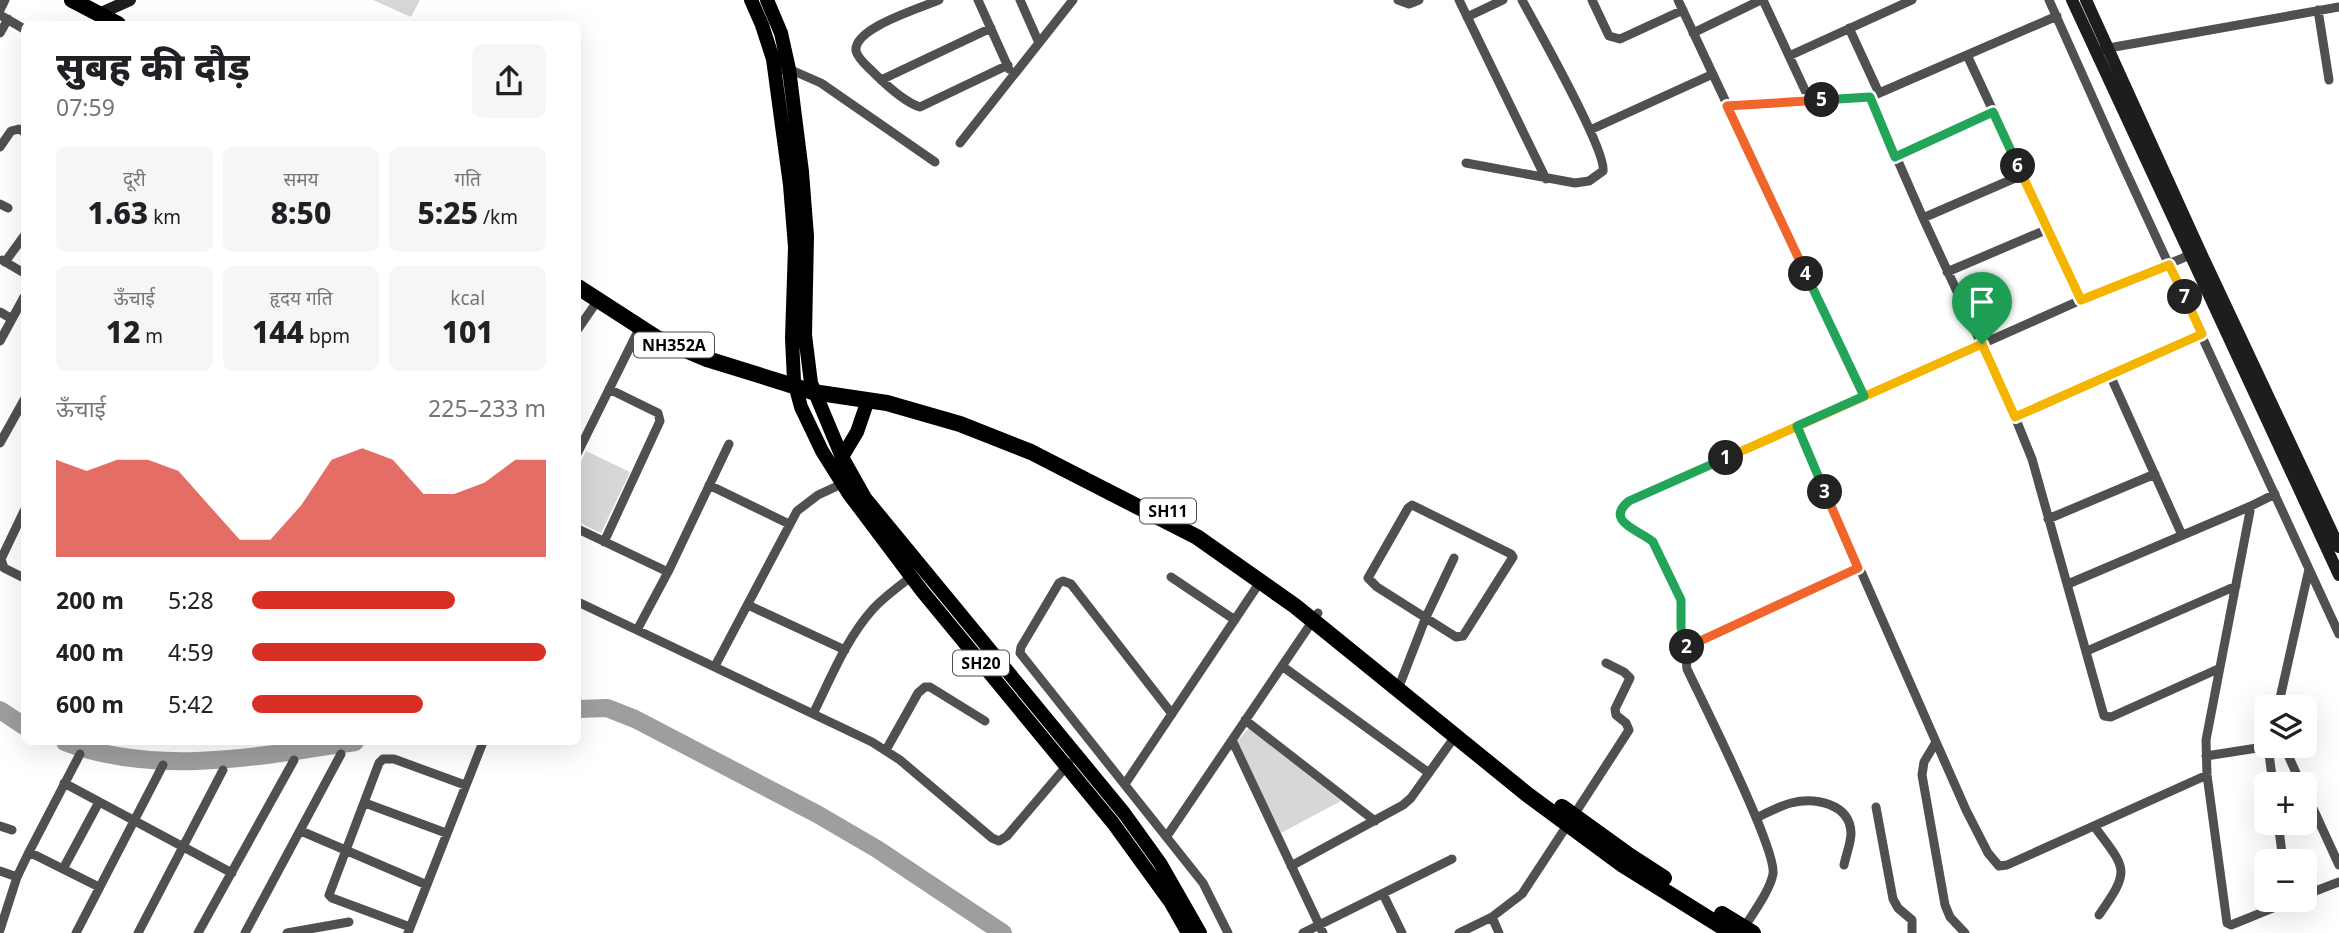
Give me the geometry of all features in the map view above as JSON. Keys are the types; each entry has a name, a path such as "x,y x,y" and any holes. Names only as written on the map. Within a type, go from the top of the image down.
{"highway":[{"path":"86,5 113,21"},
{"name":"NH352A","path":"581,289 657,338 736,369 790,383"},
{"name":"SH11","path":"790,383 887,403 960,424 1031,452 1197,537 1261,582 1297,602"},
{"name":"SH11","path":"812,387 888,394 963,416 1034,444 1202,529 1571,820 1743,932"},
{"name":"SH11","path":"1400,685 1456,735 1498,764"}],"main road":[{"name":"SH20","path":"751,0 782,70 805,203 808,280 805,335 812,387 842,457 848,481 911,577 1071,760 1124,813 1160,863 1200,933"},
{"name":"SH20","path":"767,0 781,33 795,247 790,383 822,451 865,498 1071,760 1150,871 1188,933"},
{"path":"842,457 857,432 868,400"}],"street":[{"path":"0,10 5,0"},
{"path":"86,5 130,0"},
{"path":"939,0 867,30 858,40 856,51 862,62 881,80 920,107 1008,65"},
{"path":"978,0 1013,76"},
{"path":"1020,0 1039,43"},
{"path":"960,143 1073,0"},
{"path":"1398,0 1409,4 1419,0"},
{"path":"1459,0 1546,179"},
{"path":"1466,17 1503,0"},
{"path":"1466,163 1546,179 1581,182 1598,177 1604,166 1590,130 1522,0"},
{"path":"1592,0 1613,39 1619,39 1682,10"},
{"path":"1678,0 1864,396"},
{"path":"1693,33 1762,0 1810,101"},
{"path":"1789,56 1912,0"},
{"path":"2049,0 2339,634"},
{"path":"2072,0 2101,49 2339,575"},
{"path":"2086,0 2101,49"},
{"path":"2101,49 2339,7"},
{"path":"2318,10 2329,80"},
{"path":"1727,106 1875,95 2057,16"},
{"path":"0,33 4,17 21,27"},
{"path":"881,80 991,28"},
{"path":"1849,28 1895,157 2032,459 2087,651 2101,710 2107,718 2218,669"},
{"path":"1967,55 2081,300"},
{"path":"782,70 821,83 935,162"},
{"path":"1590,130 1713,74"},
{"path":"1895,157 1993,112"},
{"path":"0,147 11,131 21,130"},
{"path":"1923,218 2022,174"},
{"path":"1947,272 2048,229"},
{"path":"21,240 3,261 21,271"},
{"path":"1743,932 1773,873 1773,864 1756,818 1687,669 1688,652 1681,628 1682,607 1679,595 1653,542 1623,522 1620,514 1623,506 1864,396 2194,253"},
{"path":"2194,253 2339,547"},
{"path":"581,325 598,300"},
{"path":"0,341 21,304"},
{"path":"0,312 12,320"},
{"path":"581,446 640,327"},
{"path":"2015,417 2202,334"},
{"path":"2110,375 2182,536"},
{"path":"604,542 660,421 657,413 609,389"},
{"path":"0,443 21,405"},
{"path":"1797,426 1972,821 1988,853 2000,866 2207,775"},
{"path":"637,630 729,444"},
{"path":"2048,519 2155,474"},
{"path":"715,666 789,524 806,502 848,481"},
{"path":"709,485 789,524"},
{"path":"2068,584 2275,494"},
{"path":"1412,505 1513,557 1463,636 1456,637 1426,617 1377,587 1368,578 1412,505"},
{"path":"2251,506 2218,669 2206,740 2206,756 2227,923 2231,925 2262,912"},
{"path":"21,517 1,559 4,568 21,576"},
{"path":"581,530 668,572"},
{"path":"1400,685 1426,617 1454,558"},
{"path":"1688,652 1700,641 1858,568"},
{"path":"2281,695 2309,569"},
{"path":"813,714 845,650 874,607 911,577"},
{"path":"1171,577 1235,620"},
{"path":"1172,714 1071,584 1063,581 1059,583 1020,653 1203,883 1228,933"},
{"path":"1125,784 1261,582"},
{"path":"2087,651 2236,586"},
{"path":"581,603 886,750 999,841 1007,836 1071,760"},
{"path":"748,605 845,650"},
{"path":"2329,613 2339,609"},
{"path":"1167,836 1315,617"},
{"path":"1459,933 1513,902 1531,883 1629,730 1626,723 1616,715 1615,709 1630,678 1606,663"},
{"path":"1282,666 1429,773"},
{"path":"886,750 918,693 925,687 930,687 985,721"},
{"path":"1245,720 1375,821"},
{"path":"1291,866 1403,805 1456,735"},
{"path":"1232,740 1321,929"},
{"path":"1936,742 1924,762 1922,775 1945,905 1950,917 1965,933"},
{"path":"465,785 389,758 379,763 330,898 409,930 482,745"},
{"path":"2206,756 2254,748"},
{"path":"0,930 17,877 80,754"},
{"path":"245,933 341,754"},
{"path":"198,933 295,760"},
{"path":"76,933 163,765"},
{"path":"138,933 223,770"},
{"path":"64,783 232,873"},
{"path":"1756,818 1790,803 1812,801 1834,806 1846,817 1851,833 1844,865"},
{"path":"63,869 99,802"},
{"path":"365,803 446,833"},
{"path":"1877,807 1893,899 1898,908 1912,920 1912,933"},
{"path":"2317,817 2339,865"},
{"path":"0,826 12,830"},
{"path":"2094,826 2112,850 2122,871 2120,883 2099,915"},
{"path":"301,831 346,853 426,885"},
{"path":"29,852 99,887"},
{"path":"1303,933 1321,929 1452,859"},
{"path":"0,871 17,877"},
{"path":"2317,890 2339,882"},
{"path":"1383,894 1402,933"},
{"path":"1492,916 1499,933"},
{"path":"287,933 349,922"}],"shaded area":[{"path":"373,0 420,0 411,17"},
{"path":"586,451 630,472 601,533 581,523 581,462"},
{"path":"1249,728 1341,801 1281,833 1237,741"}],"waterway":[{"path":"581,709 607,708 635,719 817,814 877,849 1003,933"},
{"path":"0,710 21,724"},
{"path":"75,745 100,753 136,759 172,761 246,757 335,745"}],"route":[{"path":"1982,344 1864,396 1629,501 1623,506 1620,514 1623,522 1653,542 1679,595 1682,607 1681,628 1688,652 1700,641 1858,568 1797,426 1864,396 1727,106 1870,97 1895,157 1993,112 2081,300 2169,265 2202,334 2015,417 1982,344"}]}
